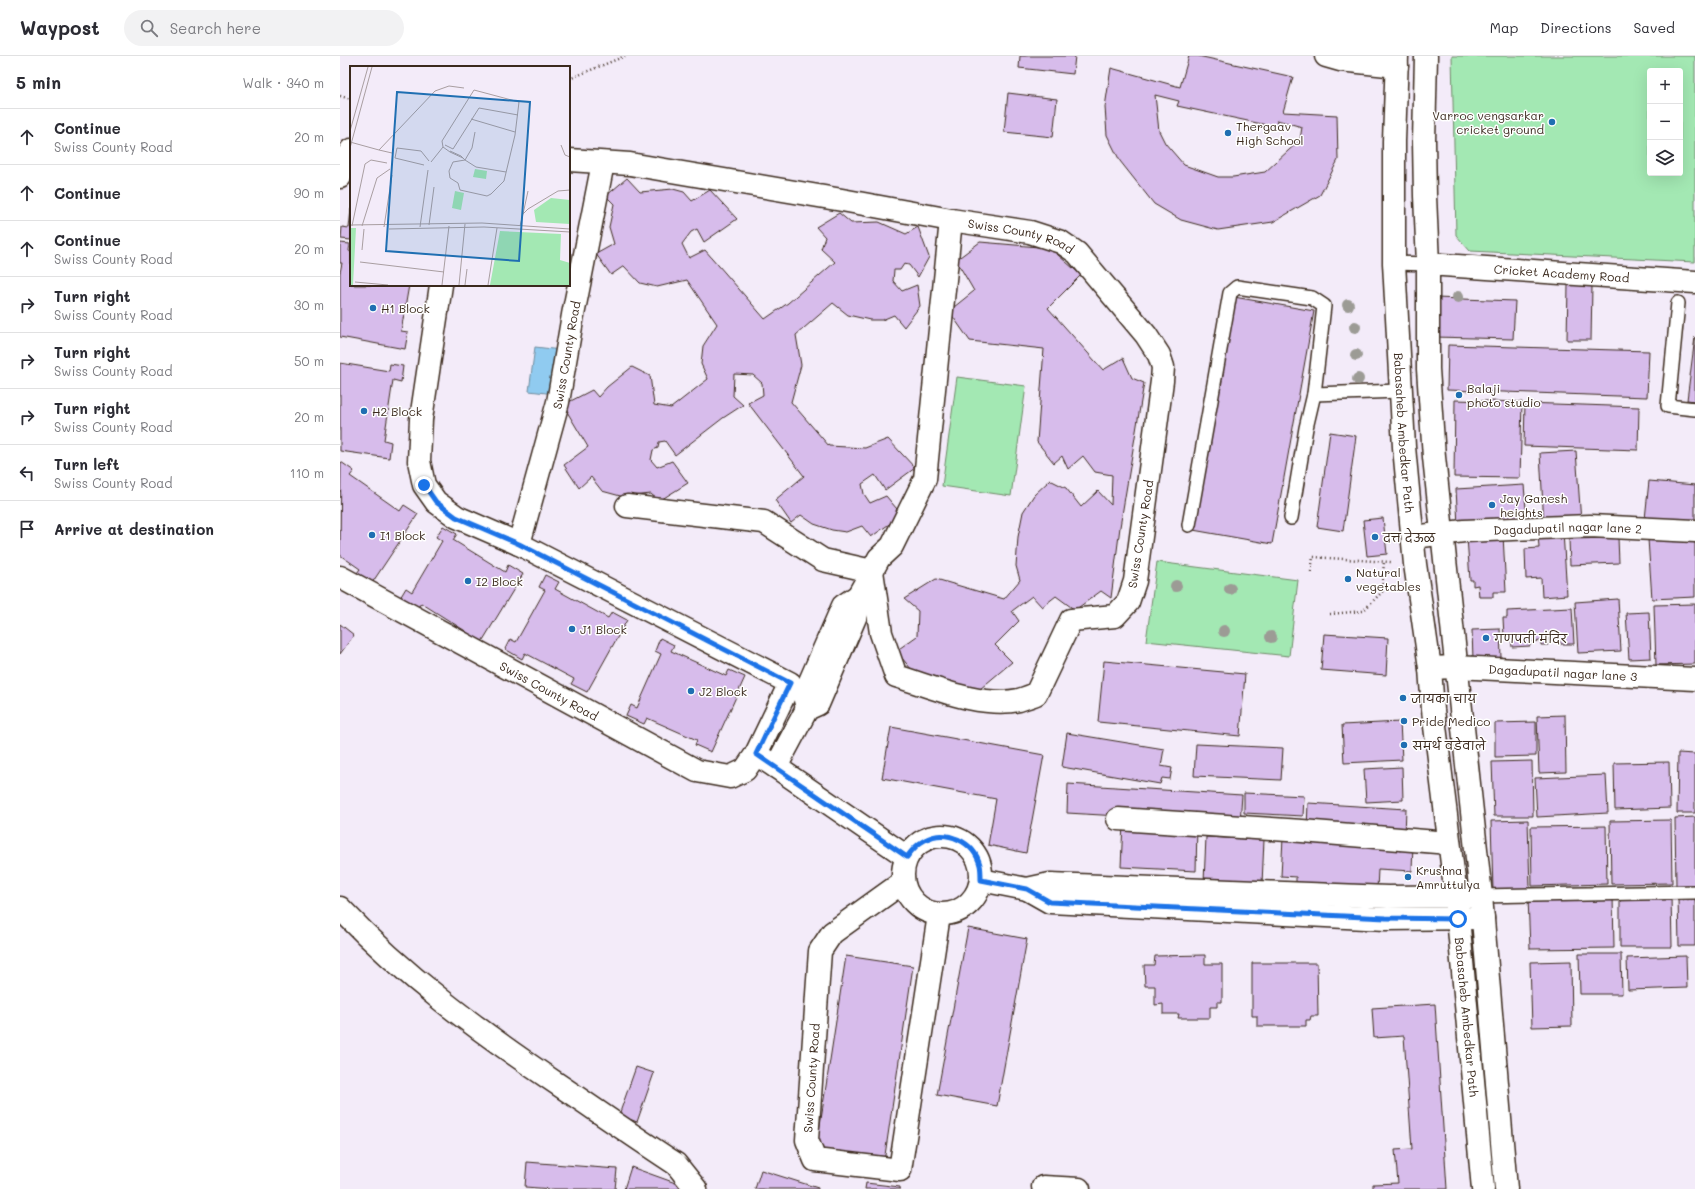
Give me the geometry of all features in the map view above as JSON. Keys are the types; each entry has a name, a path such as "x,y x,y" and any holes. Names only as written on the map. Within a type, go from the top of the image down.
{"street":[{"path":"1326,56 1340,60 1397,61"},
{"name":"Babasaheb Ambedkar Path","path":"1426,56 1424,141 1428,264 1428,369 1434,457 1441,533 1482,896 1506,1189"},
{"name":"Babasaheb Ambedkar Path","path":"1397,61 1394,141 1394,263 1400,391 1415,564 1430,668 1433,710 1456,896 1483,1189"},
{"path":"340,177 345,159 350,152"},
{"name":"Swiss County Road","path":"570,160 630,164 951,220 1030,232 1061,242 1077,253 1146,335 1159,355 1163,367 1135,581 1128,602 1115,616 1071,620 1036,694 1018,700 995,701 973,699 896,676 882,633 872,571"},
{"name":"Swiss County Road","path":"519,544 558,402 573,314 603,163"},
{"name":"Swiss County Road","path":"776,767 807,709 818,704 857,613 858,596 879,558 892,546 925,479 951,220"},
{"name":"Cricket Academy Road","path":"1428,264 1695,282"},
{"name":"Swiss County Road","path":"340,577 697,771 730,777 746,770 756,754 790,683 519,544 456,517 436,502 424,485 419,461 421,419 441,286"},
{"path":"628,506 764,522 823,560 872,571"},
{"name":"Dagadupatil nagar lane 2","path":"1413,537 1464,531 1590,526 1695,531"},
{"name":"Dagadupatil nagar lane 3","path":"1430,668 1456,667 1695,679"},
{"path":"756,754 907,857"},
{"path":"1118,819 1294,830 1449,843"},
{"path":"939,836 953,837 965,843 974,852 980,865 981,880 972,901 963,909 951,914 939,915 926,912 915,904 908,894 903,882 903,869 907,857 915,846 926,839 939,836"},
{"path":"981,880 1027,889 1050,902 1386,918 1483,918"},
{"name":"Swiss County Road","path":"903,882 832,933 820,950 807,1140 815,1160 900,1170 939,915"},
{"path":"1027,889 1050,884 1388,897 1482,896"},
{"path":"340,908 367,937 434,996 485,1035 676,1164 696,1189"},
{"path":"1043,1186 1079,1189"}],"lane":[{"path":"1394,263 1428,264"},
{"path":"1189,524 1230,293 1237,287 1312,298 1324,306 1314,394 1306,428 1291,518"},
{"path":"1678,302 1668,406 1695,408"},
{"path":"1314,394 1400,391"},
{"path":"1482,896 1695,892"}],"path":[{"path":"570,80 625,56"},
{"path":"340,96 350,99"},
{"path":"1311,572 1312,557 1415,564"},
{"path":"1330,614 1363,611 1382,592 1384,561"}],"green space":[{"name":"Varroc vengsarkar cricket ground","path":"1452,56 1695,56 1695,262 1470,251 1456,235"},
{"path":"957,377 1026,386 1011,496 942,486"},
{"path":"1157,562 1298,580 1289,656 1146,641"}],"water":[{"path":"535,347 561,350 555,394 529,391"}],"building":[{"path":"1020,56 1075,56 1073,74 1019,68"},
{"path":"1189,56 1198,56 1293,77 1283,112 1337,115 1338,160 1320,195 1273,222 1218,230 1181,220 1154,204 1120,161 1107,135 1105,107 1111,68 1180,87","holes":["1155,95 1179,101 1177,106 1276,127 1277,120 1302,127 1300,140 1265,172 1233,177 1218,177 1184,165 1165,143 1159,131"]},
{"path":"1008,93 1057,99 1053,137 1004,132"},
{"path":"627,178 640,192 673,189 684,192 692,201 710,190 737,219 704,242 697,229 691,232 682,244 689,258 705,250 765,319 788,303 835,262 821,249 825,237 816,227 839,213 851,223 879,222 906,234 918,227 929,257 918,277 909,265 904,264 900,270 894,270 893,281 902,291 917,285 920,306 904,327 894,315 882,320 870,320 848,315 833,303 796,335 801,365 791,402 829,446 865,448 888,439 915,468 885,490 875,475 862,484 864,494 870,503 886,496 902,515 871,537 862,526 846,532 832,530 814,524 801,515 791,523 775,500 804,476 748,403 763,395 762,383 753,375 734,374 733,396 743,405 723,418 675,455 665,441 659,442 658,448 653,450 651,460 657,467 672,461 688,483 659,501 651,494 624,497 602,491 591,477 579,488 564,465 588,447 563,405 592,390 598,397 607,387 632,367 650,376 654,405 671,408 708,379 701,364 703,346 717,324 687,280 657,287 640,283 624,266 611,275 596,254 614,244 609,227 614,204 606,196"},
{"path":"350,218 350,240 341,239 342,227 349,228"},
{"path":"980,242 1050,248 1081,275 1048,308 1103,370 1123,358 1132,378 1144,383 1120,527 1111,598 1101,591 1075,610 1056,596 1042,607 1032,596 1012,611 1019,621 995,645 1012,662 980,689 942,687 917,676 896,651 917,636 918,611 904,599 936,579 1004,599 1020,580 1016,566 1018,537 1023,512 1034,495 1050,480 1066,488 1081,507 1098,491 1111,505 1112,475 1095,472 1083,456 1068,469 1062,456 1054,463 1037,442 1044,349 970,341 949,311 974,291 956,260"},
{"name":"H1 Block","path":"340,243 350,244 350,286 409,286 401,331 408,332 405,349 340,337 340,273 342,263 340,263"},
{"path":"1568,285 1592,286 1591,340 1567,340"},
{"path":"1234,297 1314,311 1272,544 1193,530"},
{"path":"1436,298 1515,301 1513,339 1435,337"},
{"path":"1695,337 1695,401 1687,400"},
{"path":"1448,345 1649,351 1647,397 1447,390"},
{"name":"H2 Block","path":"340,363 389,371 390,364 403,366 401,382 393,380 384,440 391,442 389,458 340,451"},
{"path":"1455,400 1522,402 1520,478 1454,477"},
{"path":"1525,403 1639,407 1638,450 1524,446"},
{"path":"1330,432 1356,436 1343,531 1317,527"},
{"path":"1576,451 1581,522 1544,525 1540,453"},
{"name":"I1 Block","path":"341,462 354,471 350,476 400,511 404,505 418,514 372,583 357,573 360,569 340,555"},
{"path":"1649,481 1695,485 1695,523 1645,519"},
{"name":"Jay Ganesh heights","path":"1524,485 1527,521 1458,525 1456,489"},
{"name":"दत्त देऊळ","path":"1383,518 1387,554 1367,556 1363,520"},
{"name":"I2 Block","path":"443,526 457,534 453,540 505,572 508,565 523,574 480,645 465,636 467,632 421,603 417,609 400,598 406,588 412,592 442,541 436,537"},
{"path":"1563,532 1567,595 1542,597 1541,578 1526,579 1525,549 1539,548 1538,534"},
{"path":"1503,535 1506,592 1493,592 1493,597 1479,597 1478,585 1473,586 1473,580 1470,580 1467,537"},
{"path":"1695,536 1695,597 1652,599 1648,539"},
{"path":"1618,538 1619,563 1570,565 1569,539"},
{"name":"J1 Block","path":"545,575 559,582 555,589 608,618 612,612 627,620 587,692 571,684 574,679 525,653 522,659 505,649 510,639 516,642 545,590 539,587"},
{"path":"1618,599 1621,651 1578,653 1575,602"},
{"path":"1695,604 1695,664 1656,665 1654,605"},
{"path":"1572,608 1574,644 1560,644 1560,638 1548,639 1548,645 1541,645 1541,641 1530,642 1530,646 1512,647 1511,636 1504,636 1503,618 1507,618 1507,611"},
{"path":"1649,612 1651,658 1629,659 1626,613"},
{"path":"340,624 354,635 340,654"},
{"name":"गणपती मंदिर","path":"1500,629 1501,658 1473,659 1472,630"},
{"path":"1324,634 1388,638 1386,675 1321,670"},
{"name":"J2 Block","path":"660,638 674,645 671,651 726,676 729,670 745,677 711,752 695,745 697,740 647,718 644,724 626,716 631,705 637,708 661,654 655,651"},
{"path":"1104,661 1245,674 1240,736 1098,722"},
{"path":"1565,715 1566,772 1539,773 1537,716"},
{"path":"1400,722 1402,760 1344,763 1342,725"},
{"path":"1536,722 1536,756 1495,757 1495,723"},
{"path":"891,727 1044,755 1026,853 988,845 996,799 882,778"},
{"path":"1067,733 1164,749 1161,766 1172,768 1170,779 1162,778 1160,784 1062,767"},
{"path":"1196,744 1283,748 1281,780 1194,776"},
{"path":"1678,753 1695,754 1695,813 1677,813"},
{"path":"1532,761 1533,816 1494,816 1492,762"},
{"path":"1669,762 1670,808 1615,810 1614,763"},
{"path":"1402,767 1403,800 1366,802 1364,769"},
{"path":"1606,775 1608,813 1537,817 1535,778"},
{"path":"1068,784 1242,795 1240,823 1067,813"},
{"path":"1244,793 1304,796 1303,816 1244,813"},
{"path":"1308,803 1406,809 1405,835 1307,829"},
{"path":"1695,817 1695,885 1676,886 1675,818"},
{"path":"1528,820 1530,889 1493,890 1491,821"},
{"path":"1671,820 1672,883 1611,884 1610,821"},
{"path":"1123,823 1197,826 1196,871 1121,867"},
{"path":"1606,826 1607,884 1532,886 1531,827"},
{"path":"1206,837 1264,840 1262,884 1204,882"},
{"path":"1283,838 1413,844 1412,871 1378,869 1377,890 1296,882 1296,877 1281,876"},
{"path":"1613,896 1614,948 1530,949 1528,897"},
{"path":"1671,896 1672,947 1620,947 1620,897"},
{"path":"1678,897 1695,897 1695,946 1679,946"},
{"path":"968,928 1027,939 997,1106 937,1095"},
{"path":"1579,954 1621,954 1622,994 1580,994"},
{"path":"1205,955 1205,964 1222,964 1222,1002 1217,1002 1217,1007 1210,1007 1210,1018 1178,1018 1179,1014 1163,1014 1163,1004 1155,1005 1155,986 1145,986 1144,965 1154,965 1155,956"},
{"path":"846,956 913,966 884,1162 816,1151"},
{"path":"1686,956 1687,988 1628,990 1627,958"},
{"path":"1571,961 1572,1026 1532,1027 1530,962"},
{"path":"1252,963 1317,963 1318,1016 1311,1016 1310,1020 1306,1020 1306,1026 1257,1026 1257,1016 1252,1016"},
{"path":"1435,1004 1447,1189 1373,1189 1373,1184 1398,1183 1395,1150 1412,1149 1404,1036 1374,1038 1372,1008"},
{"path":"636,1067 654,1073 637,1122 619,1115"},
{"path":"527,1162 617,1169 615,1189 552,1189 525,1187"},
{"path":"631,1167 681,1185 679,1189 624,1189"},
{"path":"761,1170 818,1188 818,1189 755,1189"},
{"path":"866,1183 900,1187 900,1189 865,1189"}],"place":[{"name":"Varroc vengsarkar cricket ground","path":"1552,122"},
{"name":"Thergaav High School","path":"1228,133"},
{"name":"H1 Block","path":"373,308"},
{"name":"Balaji photo studio","path":"1459,395"},
{"name":"H2 Block","path":"364,411"},
{"name":"Jay Ganesh heights","path":"1492,505"},
{"name":"I1 Block","path":"372,535"},
{"name":"दत्त देऊळ","path":"1375,537"},
{"name":"Natural vegetables","path":"1348,579"},
{"name":"I2 Block","path":"468,581"},
{"name":"J1 Block","path":"572,629"},
{"name":"गणपती मंदिर","path":"1486,638"},
{"name":"J2 Block","path":"691,691"},
{"name":"जायका चाय","path":"1403,698"},
{"name":"Pride Medico","path":"1404,721"},
{"name":"समर्थ वडेवाले","path":"1404,745"},
{"name":"Krushna Amruttulya","path":"1408,877"}],"route":[{"path":"424,485 436,502 456,517 519,544 790,683 756,754 907,857 915,846 926,839 939,836 953,837 965,843 974,852 980,865 981,880 1027,889 1050,902 1386,918 1458,919"}]}
